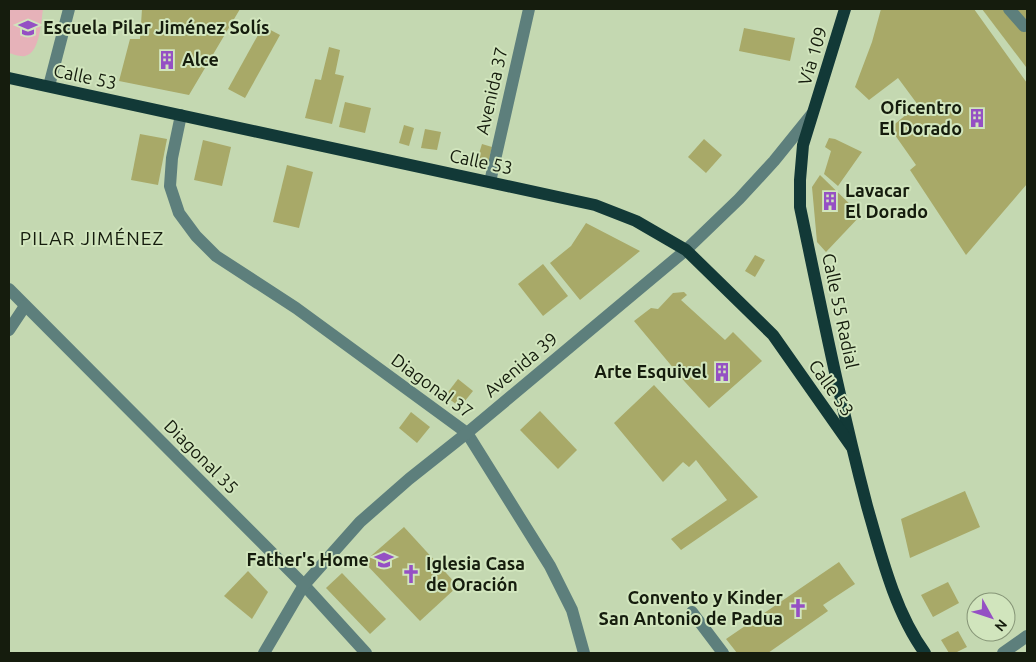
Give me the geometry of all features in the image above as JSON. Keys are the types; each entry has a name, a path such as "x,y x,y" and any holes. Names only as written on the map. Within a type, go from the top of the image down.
{"main road":[{"name":"Vía 109","path":"814,112 845,9"},
{"name":"Calle 53","path":"9,78 595,206 636,222 686,250 773,335 851,446"},
{"name":"Calle 55 Radial","path":"814,112 803,145 800,207 851,446 886,573 915,640 925,653"}],"street":[{"path":"49,86 69,9"},
{"name":"Avenida 37","path":"490,182 529,9"},
{"path":"1009,9 1024,26"},
{"name":"Avenida 39","path":"264,653 304,585 360,522 409,479 467,433 686,250 745,193 814,112"},
{"name":"Diagonal 37","path":"181,115 172,158 170,186 180,213 196,236 216,256 296,308 467,433 550,566 572,610 584,653"},
{"name":"Diagonal 35","path":"9,289 304,585 366,653"},
{"path":"9,330 25,306"},
{"path":"692,612 723,653"},
{"path":"1003,653 1027,636"}],"shaded area":[{"name":"Escuela Pilar Jiménez Solís","path":"9,9 43,9 37,43 30,54 19,56 9,53"}],"building":[{"name":"Alce","path":"142,9 240,9 189,95 119,81 130,39 140,39"},
{"name":"Oficentro El Dorado","path":"881,9 974,9 1027,83 1027,184 966,255 910,170 916,165 890,128 918,105 898,78 869,100 855,87 872,42"},
{"path":"982,9 1027,9 1026,67"},
{"path":"263,26 280,35 245,98 228,89"},
{"path":"744,28 795,38 790,61 739,51"},
{"path":"329,47 340,50 335,74 344,76 332,124 305,118 315,79 321,80"},
{"path":"345,102 371,108 365,133 339,127"},
{"path":"404,125 414,128 409,146 399,143"},
{"path":"425,129 441,132 437,150 421,148"},
{"path":"140,134 167,139 158,185 131,180"},
{"path":"829,138 862,152 838,186 824,174 831,151 825,147"},
{"path":"704,139 722,155 706,173 688,157"},
{"path":"203,140 231,147 222,186 194,180"},
{"path":"482,144 492,147 488,163 477,160"},
{"path":"287,165 313,172 299,228 273,222"},
{"name":"Lavacar El Dorado","path":"820,175 861,215 826,252 817,242 812,187"},
{"path":"586,223 640,251 580,300 550,263 571,246"},
{"path":"755,255 765,260 755,277 745,271"},
{"path":"543,264 568,296 543,316 518,284"},
{"path":"684,292 687,295 681,300 725,340 733,332 762,361 709,408 634,321 651,308 658,309 673,293"},
{"path":"458,379 473,391 460,407 445,396"},
{"path":"654,385 758,497 681,550 671,539 727,500 696,460 689,467 683,462 663,482 614,423"},
{"path":"540,411 577,450 558,469 520,430"},
{"path":"411,412 430,427 417,443 399,428"},
{"path":"965,491 980,527 910,558 901,519"},
{"name":"Iglesia Casa de Oración","path":"404,527 458,586 420,621 364,562"},
{"name":"Convento y Kinder San Antonio de Padua","path":"839,562 855,584 823,605 828,611 768,653 737,653 726,639"},
{"path":"248,571 268,592 252,619 224,596"},
{"path":"342,573 386,619 370,634 326,588"},
{"path":"948,582 959,603 933,617 921,595"},
{"path":"958,631 967,647 955,653 949,653 941,640"}],"place":[{"name":"Escuela Pilar Jiménez Solís","path":"28,28"},
{"name":"Alce","path":"167,60"},
{"name":"Oficentro El Dorado","path":"977,118"},
{"name":"Lavacar El Dorado","path":"830,201"},
{"name":"Arte Esquivel","path":"722,372"},
{"name":"Father's Home","path":"384,560"},
{"name":"Iglesia Casa de Oración","path":"411,574"},
{"name":"Convento y Kinder San Antonio de Padua","path":"798,608"}],"district":[{"name":"PILAR JIMÉNEZ","path":"92,238"}]}
